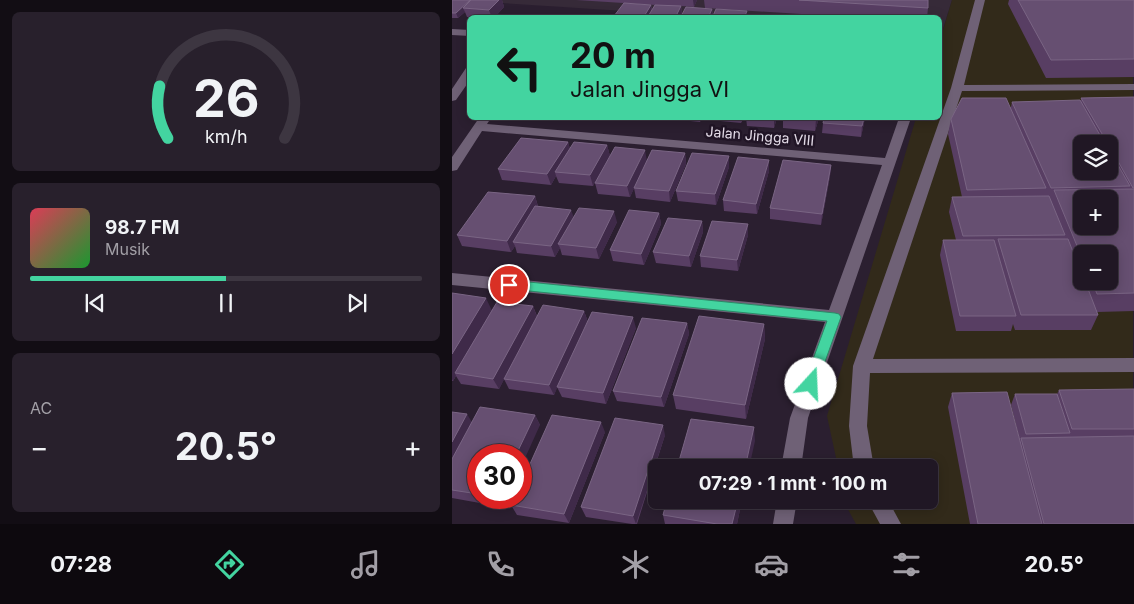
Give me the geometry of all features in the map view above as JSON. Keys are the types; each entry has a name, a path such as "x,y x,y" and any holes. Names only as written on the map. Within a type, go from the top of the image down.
{"street":[{"path":"863,459 858,426 862,366 957,88 980,0"},
{"path":"452,32 467,33"},
{"path":"452,98 467,75"},
{"path":"957,88 1134,87"},
{"path":"792,459 799,418 904,120"},
{"path":"452,167 482,122"},
{"name":"Jalan Jingga VIII","path":"482,122 890,162"},
{"path":"452,279 835,317"},
{"path":"862,366 1134,365"},
{"path":"783,524 785,509"},
{"path":"882,509 891,524"}],"shaded area":[{"path":"454,0 952,0 942,32 942,15 687,15"},
{"path":"952,0 1133,0 1133,524 856,524 848,509 938,509 938,459 836,459 827,416 915,120 942,120 942,33"}],"building":[{"path":"452,0 470,0 456,13 452,13"},
{"path":"471,0 499,0 489,10 463,8"},
{"path":"799,0 928,0 928,8"},
{"path":"1018,0 1134,0 1134,59 1051,60"},
{"path":"624,3 651,5 645,15 615,15"},
{"path":"655,5 681,6 676,15 649,15"},
{"path":"686,7 712,9 709,15 682,15"},
{"path":"716,9 747,11 745,15 713,15"},
{"path":"1134,97 1134,188 1118,161 1118,135 1103,135 1081,98"},
{"path":"962,98 1006,98 1046,188 967,190 951,119"},
{"path":"1080,100 1100,135 1073,135 1073,180 1118,180 1118,165 1130,186 1051,188 1012,102"},
{"path":"824,120 864,120 862,126 823,123"},
{"path":"521,138 568,142 547,174 498,169"},
{"path":"574,142 607,145 590,175 555,172"},
{"path":"615,147 645,150 627,186 595,183"},
{"path":"652,150 685,153 669,191 634,188"},
{"path":"692,153 729,156 715,194 676,191"},
{"path":"738,157 769,160 756,204 723,200"},
{"path":"783,160 831,165 822,214 770,208"},
{"path":"1134,189 1134,293 1097,294 1095,290 1118,290 1118,245 1077,245 1054,190"},
{"path":"488,192 535,196 507,241 457,235"},
{"path":"1049,196 1065,235 963,236 952,197"},
{"path":"535,206 571,210 551,246 513,242"},
{"path":"579,208 614,211 596,248 558,244"},
{"path":"629,210 659,213 641,254 610,250"},
{"path":"668,218 702,221 689,256 653,252"},
{"path":"712,221 748,224 737,260 700,256"},
{"path":"998,239 1068,239 1073,252 1073,290 1088,290 1098,315 1021,315"},
{"path":"943,240 994,240 1016,316 960,316"},
{"path":"452,293 486,298 452,354"},
{"path":"497,302 533,306 493,379 455,373"},
{"path":"543,305 584,311 549,385 504,379"},
{"path":"592,312 633,317 603,393 557,387"},
{"path":"699,316 764,324 745,405 673,395"},
{"path":"642,318 687,323 661,397 613,391"},
{"path":"1134,389 1134,429 1072,429 1059,390"},
{"path":"1007,392 1042,524 978,524 952,393"},
{"path":"1015,394 1057,394 1070,433 1026,434"},
{"path":"480,407 535,415 521,444 467,444 467,492 452,490 452,459"},
{"path":"452,412 467,414 452,442"},
{"path":"552,415 601,422 564,514 532,509 532,460"},
{"path":"615,418 663,425 652,459 648,459 648,470 633,516 581,507"},
{"path":"691,419 754,427 747,459 680,459"},
{"path":"1134,436 1134,524 1044,524 1021,438"},
{"path":"665,509 736,509 732,524 717,524 663,515"}],"route":[{"path":"509,285 835,317 811,384"}]}
